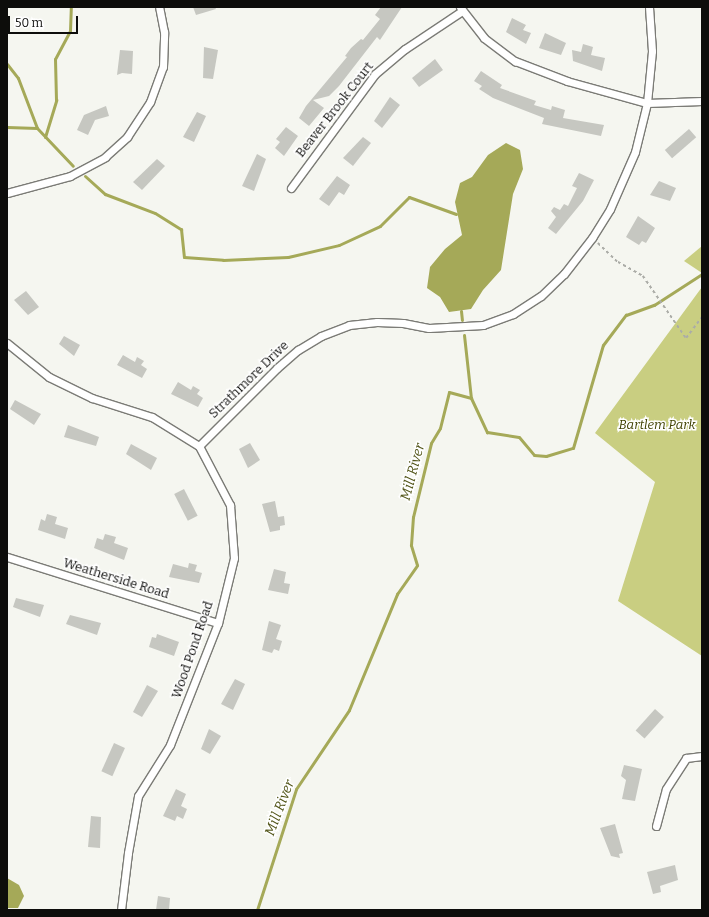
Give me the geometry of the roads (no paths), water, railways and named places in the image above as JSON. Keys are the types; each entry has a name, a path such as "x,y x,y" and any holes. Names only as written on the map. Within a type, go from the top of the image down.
{"street":[{"path":"7,193 70,176 105,158 127,137 150,102 163,67 164,32 159,7"},
{"name":"Strathmore Drive","path":"199,446 277,368 298,350 321,336 349,325 377,322 403,323 429,328 483,325 513,314 541,296 564,274 592,238 624,179 635,152 647,103 652,51 649,7"},
{"path":"461,9 484,38 515,61 567,81 647,103 702,101"},
{"name":"Beaver Brook Court","path":"291,188 375,74 405,49 461,9"},
{"path":"7,343 50,377 92,398 152,417 199,446"},
{"name":"Wood Pond Road","path":"121,910 128,853 138,796 170,745 218,623 234,558 230,505 199,446"},
{"name":"Weatherside Road","path":"7,557 218,623"},
{"path":"656,826 666,789 682,764 686,758 702,756"}],"waterway":[{"path":"45,137 56,100 55,59 70,31 71,7"},
{"path":"7,64 18,78 37,128 73,166"},
{"path":"7,127 37,128"},
{"path":"85,176 105,194 155,213 181,229 184,257 223,260 288,257 339,245 380,226 409,197 456,214"},
{"name":"Mill River","path":"257,910 296,789 349,710 397,594 417,565 411,545 413,517 431,443 440,428 449,392 471,398 487,432 519,437 534,455 546,456 573,448 603,345 626,315 654,305 702,274"},
{"path":"461,311 462,320"},
{"path":"464,335 471,398"}],"park label":[{"name":"Bartlem Park","path":"657,425"}]}
